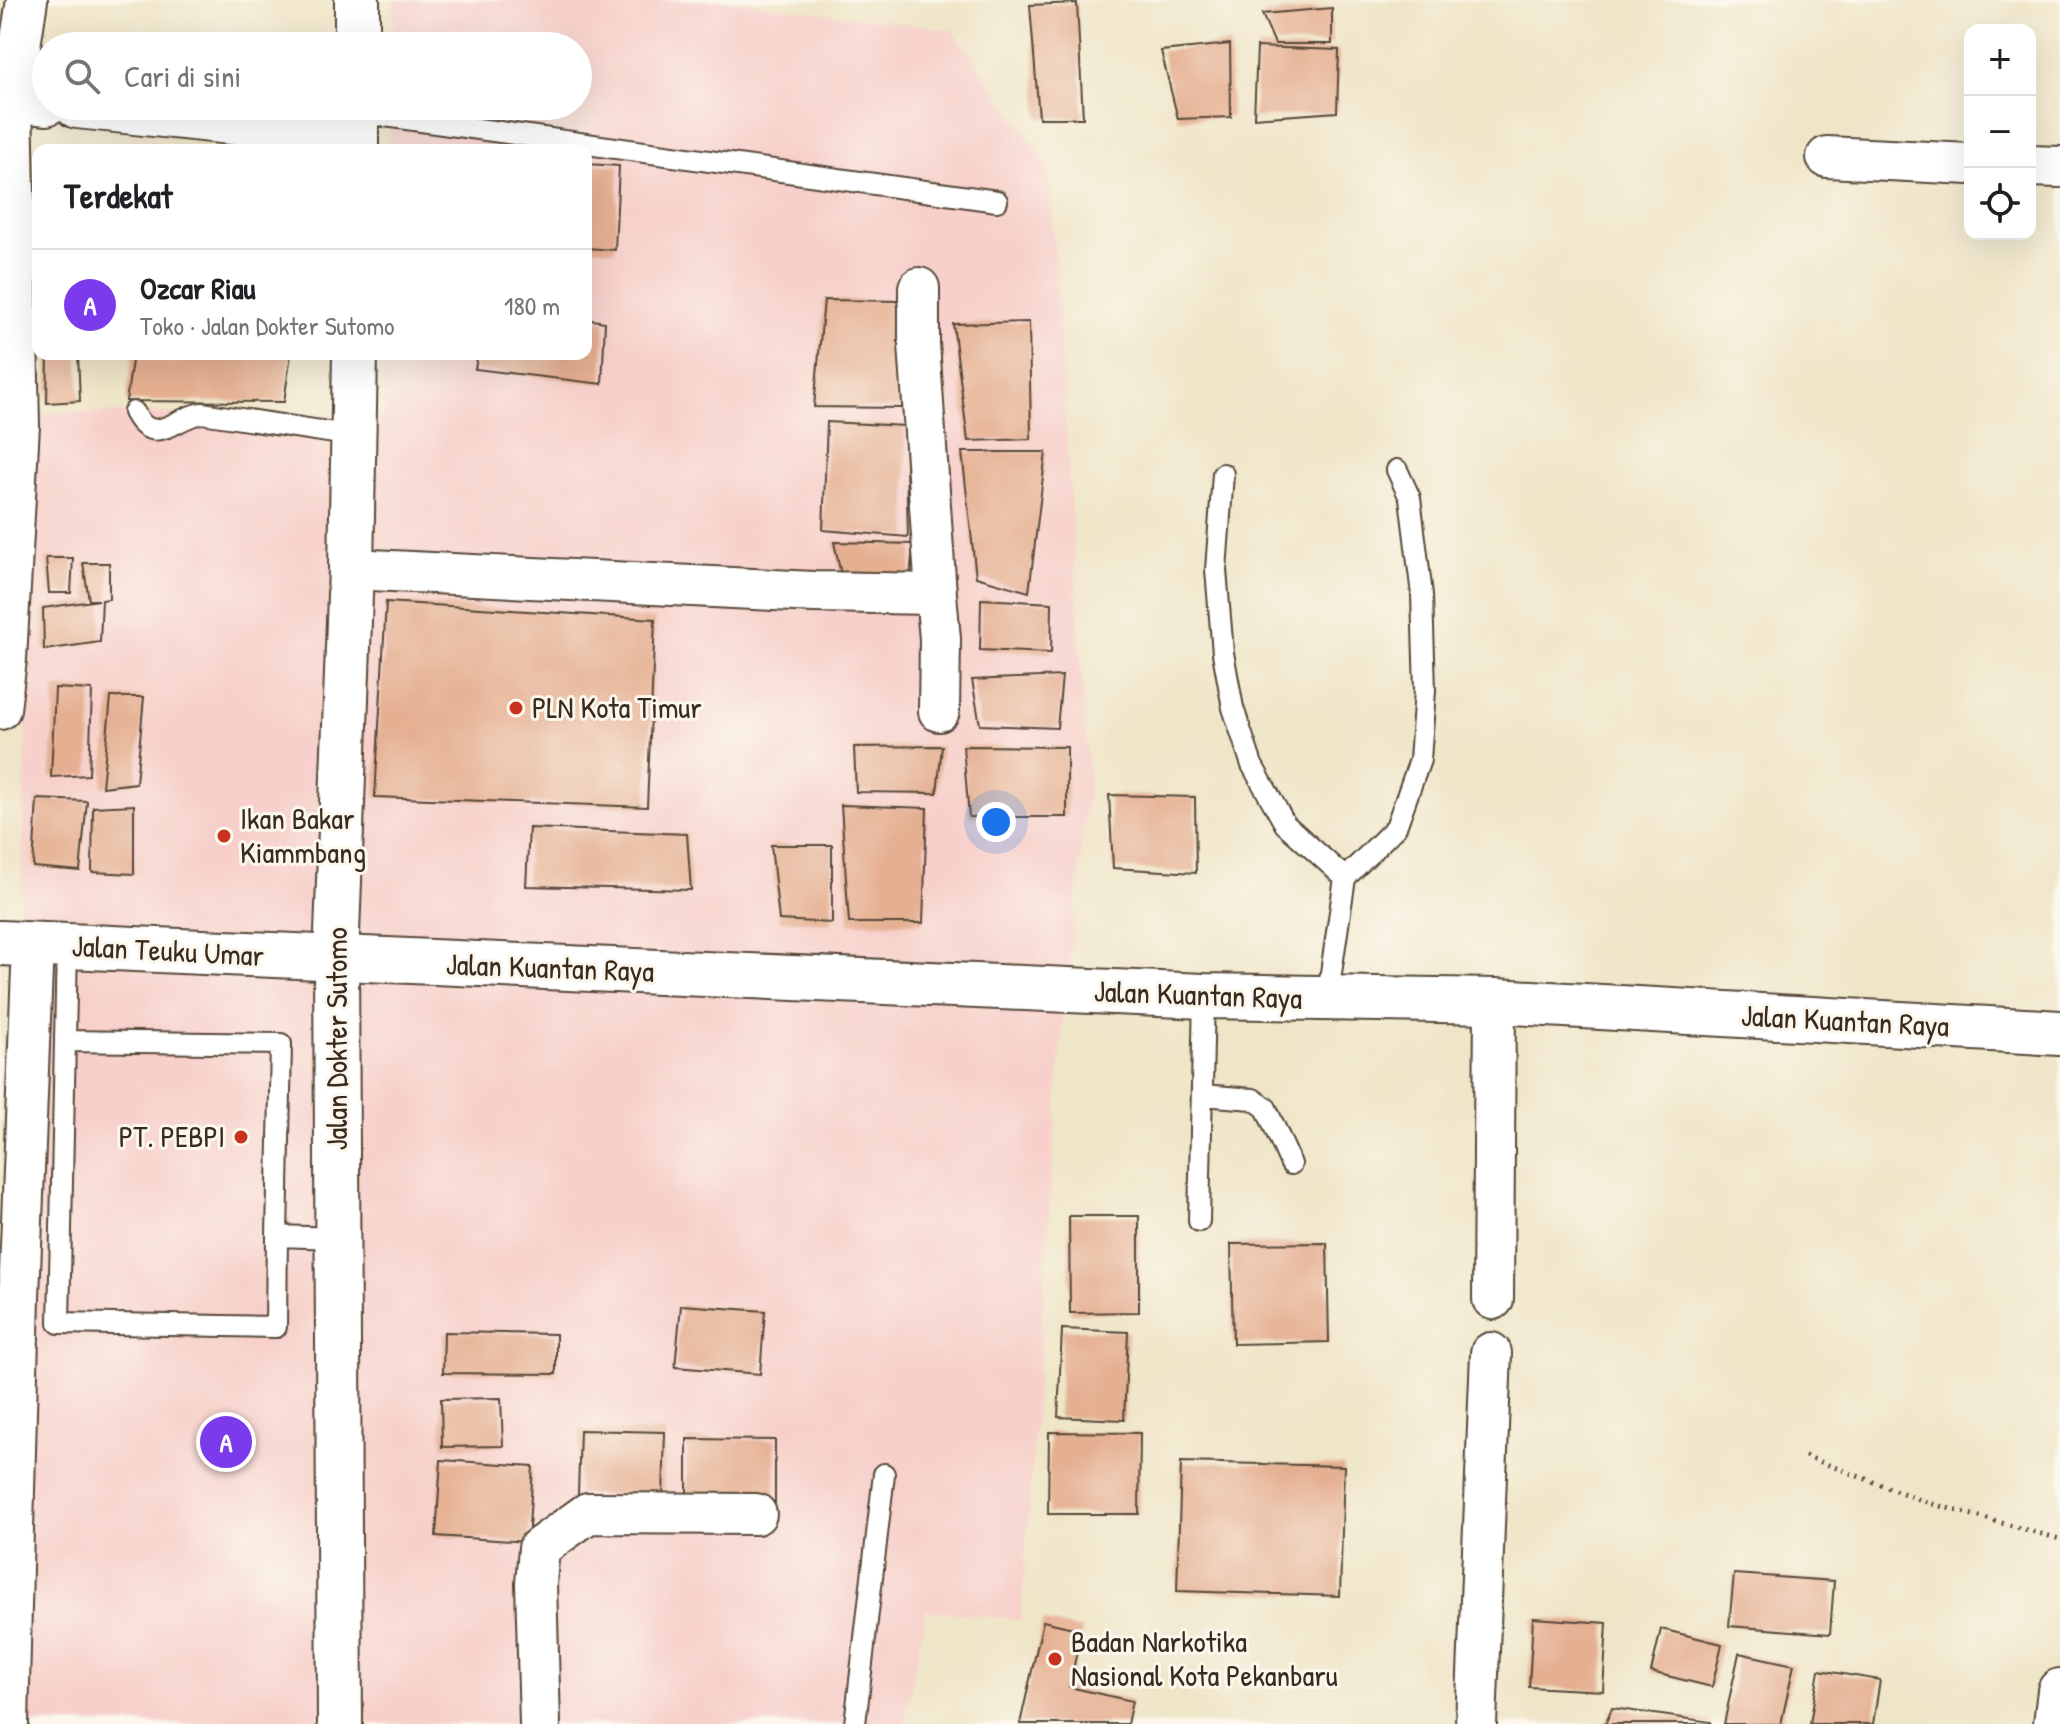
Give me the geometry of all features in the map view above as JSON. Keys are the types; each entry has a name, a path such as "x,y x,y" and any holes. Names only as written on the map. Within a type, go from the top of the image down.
{"street":[{"path":"0,709 6,659 19,425 19,100 27,0"},
{"path":"357,0 357,32"},
{"path":"272,120 356,126"},
{"path":"1827,157 1964,164"},
{"path":"2036,166 2060,167"},
{"path":"919,288 919,344 940,639 939,711"},
{"name":"Jalan Dokter Sutomo","path":"340,1724 336,959 351,569 355,360"},
{"path":"351,569 814,592 936,594"},
{"path":"8,1724 19,1296 33,944"},
{"name":"Jalan Teuku Umar","path":"33,944 336,959"},
{"name":"Jalan Kuantan Raya","path":"336,959 1204,996 1495,1001 2060,1033"},
{"path":"1493,1299 1495,1001"},
{"path":"1476,1724 1491,1353"},
{"path":"540,1724 536,1583 539,1548 588,1513 756,1514"},
{"path":"2056,1724 2060,1691"}],"lane":[{"path":"356,126 510,144"},
{"path":"592,154 997,201"},
{"path":"134,412 139,422 149,430 165,430 184,418 202,413 354,436"},
{"path":"1327,1000 1345,878 1396,827 1420,760 1425,690 1422,595 1410,498 1397,470"},
{"path":"1223,474 1216,570 1223,653 1233,708 1252,765 1285,824 1345,878"},
{"path":"33,944 65,1041 59,1323 276,1327 281,1044 65,1041"},
{"path":"1199,1221 1204,996"},
{"path":"1202,1095 1253,1099 1266,1108 1291,1164"},
{"path":"277,1236 337,1238"},
{"path":"855,1724 884,1474"}],"path":[{"path":"1805,1456 1929,1503 2060,1539"}],"shaded area":[{"path":"394,0 724,0 953,30 1049,167 1089,782 1062,1029 1021,1620 926,1610 904,1724 0,1724 0,1569 36,412 383,416 385,360 592,360 592,144 390,144 391,120 592,120 592,32 393,32"}],"building":[{"path":"1077,3 1083,118 1039,118 1030,5"},
{"path":"1332,8 1332,44 1275,44 1262,14"},
{"path":"1230,44 1231,117 1178,119 1161,51"},
{"path":"1257,47 1339,50 1337,112 1254,118"},
{"path":"592,164 619,166 615,250 592,248"},
{"path":"824,300 903,301 902,408 814,407"},
{"path":"592,320 605,322 602,384 475,369 477,360 592,360"},
{"path":"1029,322 1031,439 968,441 953,324"},
{"path":"48,360 78,360 80,401 47,403"},
{"path":"132,360 290,360 284,402 126,401"},
{"path":"827,422 905,426 908,537 823,530"},
{"path":"962,452 1046,452 1029,592 976,577"},
{"path":"834,542 913,544 910,579 842,579"},
{"path":"46,558 73,558 71,593 49,593"},
{"path":"83,563 109,563 109,599 102,600 100,642 44,650 43,608 99,600 89,600"},
{"path":"981,599 1052,603 1051,653 980,650"},
{"name":"PLN Kota Timur","path":"386,602 655,619 647,807 375,797"},
{"path":"1062,676 1057,728 980,725 972,680"},
{"path":"55,688 92,690 89,775 51,777"},
{"path":"111,697 144,697 136,783 102,787"},
{"path":"942,746 937,793 856,792 854,747"},
{"path":"963,746 1067,747 1067,817 969,817"},
{"path":"1109,795 1195,797 1196,873 1113,868"},
{"path":"37,799 87,801 80,871 33,867"},
{"path":"134,805 134,874 92,872 93,807"},
{"path":"841,805 927,808 923,923 849,923"},
{"path":"529,828 687,834 691,890 526,886"},
{"path":"771,845 832,845 832,923 779,920"},
{"path":"1069,1216 1139,1216 1139,1312 1070,1313"},
{"path":"1327,1243 1329,1342 1233,1344 1231,1244"},
{"path":"681,1305 765,1311 760,1374 675,1367"},
{"path":"1062,1329 1128,1332 1124,1420 1058,1417"},
{"path":"444,1332 556,1334 556,1374 443,1373"},
{"path":"501,1398 503,1446 442,1447 441,1399"},
{"path":"580,1430 665,1432 663,1496 578,1494"},
{"path":"1049,1432 1140,1433 1139,1514 1048,1514"},
{"path":"687,1439 775,1440 775,1503 687,1501"},
{"path":"441,1460 533,1466 528,1542 436,1536"},
{"path":"1181,1462 1344,1466 1340,1596 1177,1591"},
{"path":"1734,1574 1834,1581 1830,1634 1729,1626"},
{"path":"1533,1618 1607,1623 1603,1691 1529,1687"},
{"name":"Badan Narkotika Nasional Kota Pekanbaru","path":"1043,1621 1082,1630 1069,1687 1132,1701 1127,1724 1020,1724"},
{"path":"1661,1629 1722,1644 1712,1687 1651,1672"},
{"path":"1739,1653 1794,1665 1781,1724 1724,1724"},
{"path":"1819,1670 1880,1680 1873,1724 1810,1724"},
{"path":"1612,1708 1711,1722 1711,1724 1605,1724"}],"place":[{"name":"PLN Kota Timur","path":"516,708"},
{"name":"Ikan Bakar Kiammbang","path":"224,836"},
{"name":"PT. PEBPI","path":"241,1137"},
{"name":"Ozcar Riau","path":"226,1442"},
{"name":"Badan Narkotika Nasional Kota Pekanbaru","path":"1055,1659"}]}
